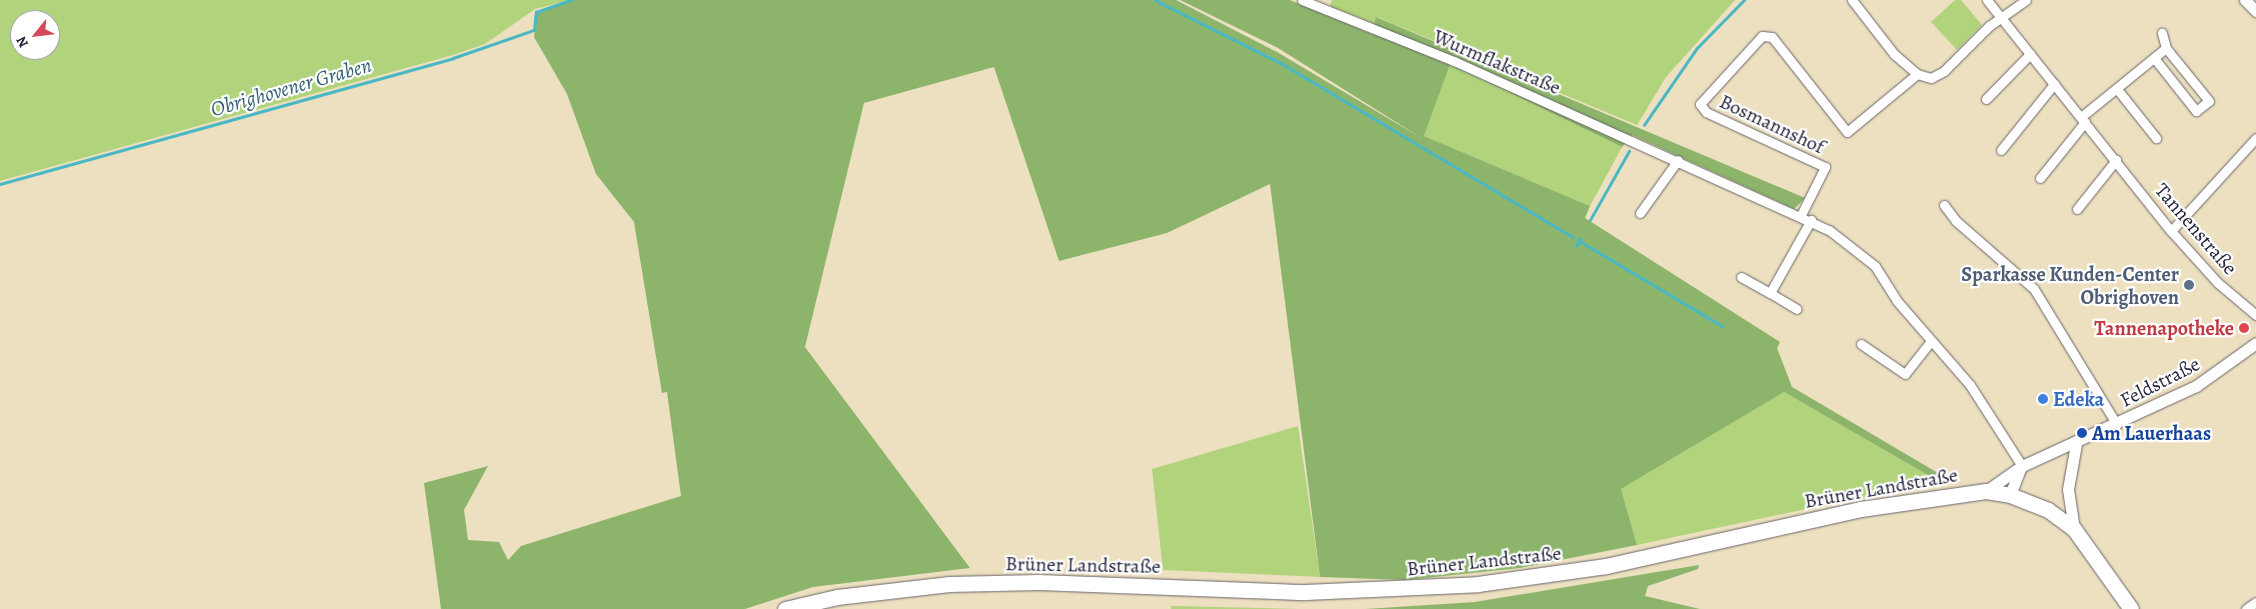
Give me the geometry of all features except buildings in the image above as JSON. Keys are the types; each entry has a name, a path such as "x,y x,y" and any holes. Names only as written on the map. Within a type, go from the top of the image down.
{"main road":[{"name":"Brüner Landstraße","path":"785,609 837,597 949,584 1039,582 1305,592 1478,584 1606,566 1861,509 1986,491 2010,495 2048,510 2074,529 2131,609"}],"street":[{"name":"Wurmflakstraße","path":"1302,0 1678,160 1801,215 1866,255 1931,341 1970,385 2022,466"},
{"path":"1852,0 1894,54 1917,74 1931,78 1944,71 1989,26 2002,19 2026,0"},
{"name":"Tannenstraße","path":"1987,0 2171,231 2218,283 2256,315"},
{"path":"2245,0 2256,11"},
{"path":"2154,58 2196,111 2209,101 2166,48 2162,33"},
{"name":"Bosmannshof","path":"1801,215 1825,167 1706,112 1700,104 1762,36 1772,37 1847,132 1917,74"},
{"path":"2040,178 2083,120 2116,89 2166,48"},
{"path":"1986,99 2030,54"},
{"path":"2001,150 2054,84"},
{"path":"2116,89 2156,138"},
{"path":"2171,231 2256,138"},
{"path":"1640,213 1678,160"},
{"path":"2077,209 2116,160"},
{"path":"1944,205 1956,221 2034,288 2117,425"},
{"path":"1770,293 1811,220"},
{"path":"1741,277 1797,309"},
{"path":"1861,344 1905,374 1931,341"},
{"name":"Feldstraße","path":"1986,491 2022,466 2076,444 2196,386 2256,344"},
{"path":"2074,529 2068,489 2076,444"},
{"path":"2010,495 2022,466"},
{"path":"2246,609 2256,602"}],"green space":[{"path":"0,0 571,0 535,9 485,44 453,55 0,181"},
{"path":"571,0 1176,0 1277,52 1423,139 1278,48 1180,0 1290,0 1372,34 1376,17 1805,198 1794,209 1632,135 1622,147 1450,64 1424,136 1590,206 1585,218 1780,342 1777,348 1792,387 1938,473 1938,481 1784,392 1621,489 1637,545 1520,568 1406,580 1320,577 1270,184 1167,233 1059,261 994,67 864,103 805,347 970,568 813,587 745,609 441,609 424,483 488,466 464,510 468,540 499,542 508,560 521,546 681,496 667,392 662,393 634,222 596,174 567,94 534,37 537,11"},
{"path":"1332,0 1735,0 1666,77 1637,125 1377,17 1375,24 1330,6"},
{"path":"1955,0 1961,0 1982,25 1957,50 1931,22"},
{"path":"1449,64 1622,147 1590,206 1424,136"},
{"path":"1784,392 1938,481 1637,545 1621,489"},
{"path":"1298,426 1320,577 1163,570 1152,469"},
{"path":"1699,565 1698,569 1648,586 1645,596 1700,609 1365,609 1475,602"},
{"path":"1171,606 1300,609 1171,609"}],"waterway":[{"name":"Obrighovener Graben","path":"0,184 453,58 534,30 536,12 571,0"},
{"path":"1155,0 1281,63 1573,237"},
{"path":"1644,125 1697,48 1744,0"},
{"path":"1590,220 1629,151"},
{"path":"1576,246 1580,239"},
{"path":"1578,240 1722,326"}],"place":[{"name":"Sparkasse Kunden-Center Obrighoven","path":"2189,285"},
{"name":"Tannenapotheke","path":"2244,328"},
{"name":"Edeka","path":"2043,399"},
{"name":"Am Lauerhaas","path":"2082,433"}]}
